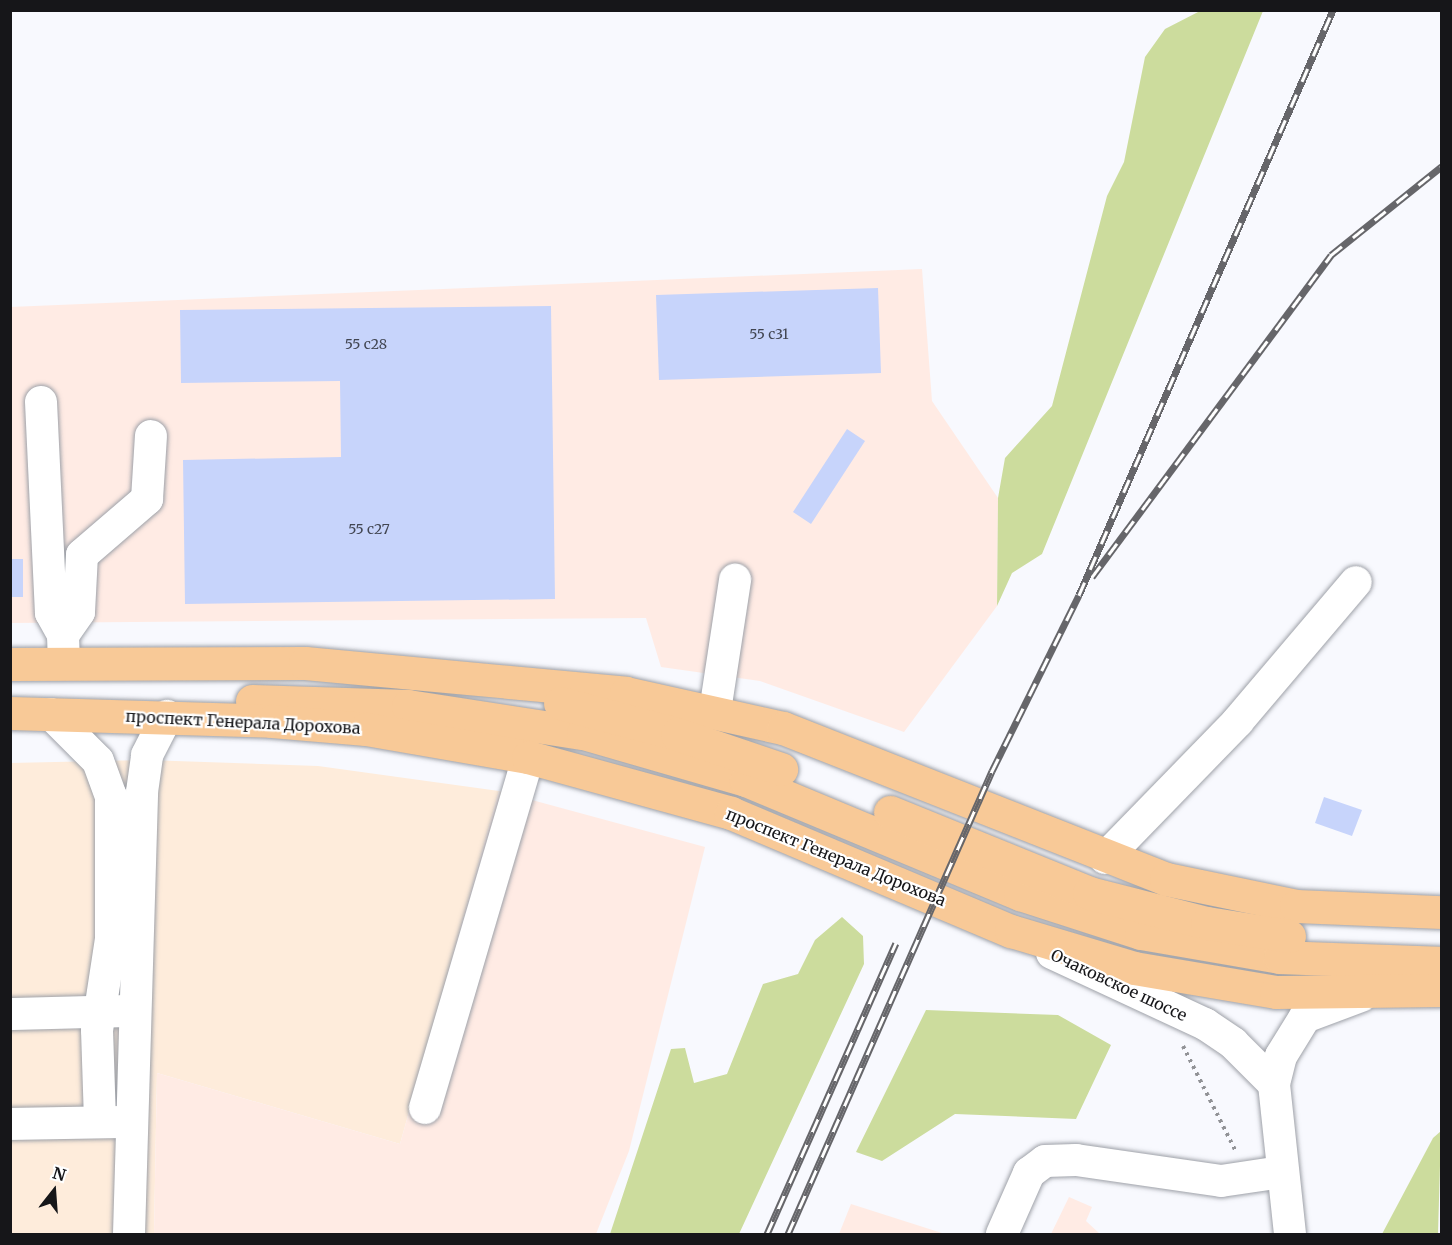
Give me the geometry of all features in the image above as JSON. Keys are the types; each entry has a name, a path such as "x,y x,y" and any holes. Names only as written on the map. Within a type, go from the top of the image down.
{"main road":[{"path":"10,664 63,649 412,671 626,693 715,711 855,754 1105,858 1220,892 1296,906 1442,912"},
{"path":"412,671 592,710 752,758 1030,872 1146,910 1278,935 1442,940"},
{"name":"проспект Генерала Дорохова","path":"10,713 309,700 519,721 583,733 746,780 1020,894 1141,933 1280,957 1442,963"},
{"name":"проспект Генерала Дорохова","path":"10,713 167,716 366,729 528,757 731,813 951,905 1073,951 1201,982 1276,992 1370,994 1442,990"}],"street":[{"path":"41,402 51,613 63,649"},
{"path":"63,649 79,612 82,555 147,499 151,436"},
{"path":"715,711 735,580"},
{"path":"1105,858 1238,721 1356,582"},
{"path":"51,714 98,761 111,796 111,939 101,1011 100,1122"},
{"path":"129,1234 142,792 147,755 167,716"},
{"path":"425,1108 528,757"},
{"name":"Очаковское шоссе","path":"951,905 1204,1024 1233,1043 1274,1084"},
{"path":"1290,1234 1274,1084 1281,1056 1305,1017 1370,994"},
{"path":"10,1014 135,1010"},
{"path":"10,1124 133,1121"},
{"path":"1002,1234 1029,1173 1045,1161 1077,1160 1221,1181 1282,1172"}],"path":[{"path":"1177,1038 1236,1152"}],"shaded area":[{"path":"922,269 932,401 998,498 997,606 904,732 760,681 661,667 646,618 11,623 10,307"},
{"path":"146,760 318,766 499,791 400,1144 157,1073 154,1234 11,1234 10,763"},
{"path":"499,791 705,847 629,1151 596,1234 154,1234 157,1073 400,1144"},
{"path":"1069,1197 1092,1207 1086,1221 1100,1234 1051,1234"},
{"path":"851,1204 945,1234 839,1234"}],"green space":[{"path":"1200,11 1263,11 1042,554 1012,573 997,606 998,498 1005,458 1052,406 1107,196 1124,162 1145,57 1165,29"},
{"path":"842,917 863,936 864,964 739,1234 610,1234 671,1049 685,1048 694,1083 727,1074 763,984 798,974 815,940"},
{"path":"926,1010 1058,1015 1111,1045 1076,1119 955,1114 882,1161 856,1152"},
{"path":"1441,1131 1438,1234 1382,1234 1433,1138"}],"building":[{"path":"878,288 881,373 659,380 656,295"},
{"path":"551,306 555,599 185,604 183,460 341,457 340,381 181,383 180,310"},
{"path":"847,429 865,441 811,524 793,512"},
{"path":"10,559 23,559 23,597 10,597"},
{"path":"1324,797 1362,810 1352,836 1315,823"}],"railway":[{"path":"788,1234 992,771 1079,595 1333,10"},
{"path":"1092,577 1331,255 1442,166"},
{"path":"767,1234 896,943"}]}
